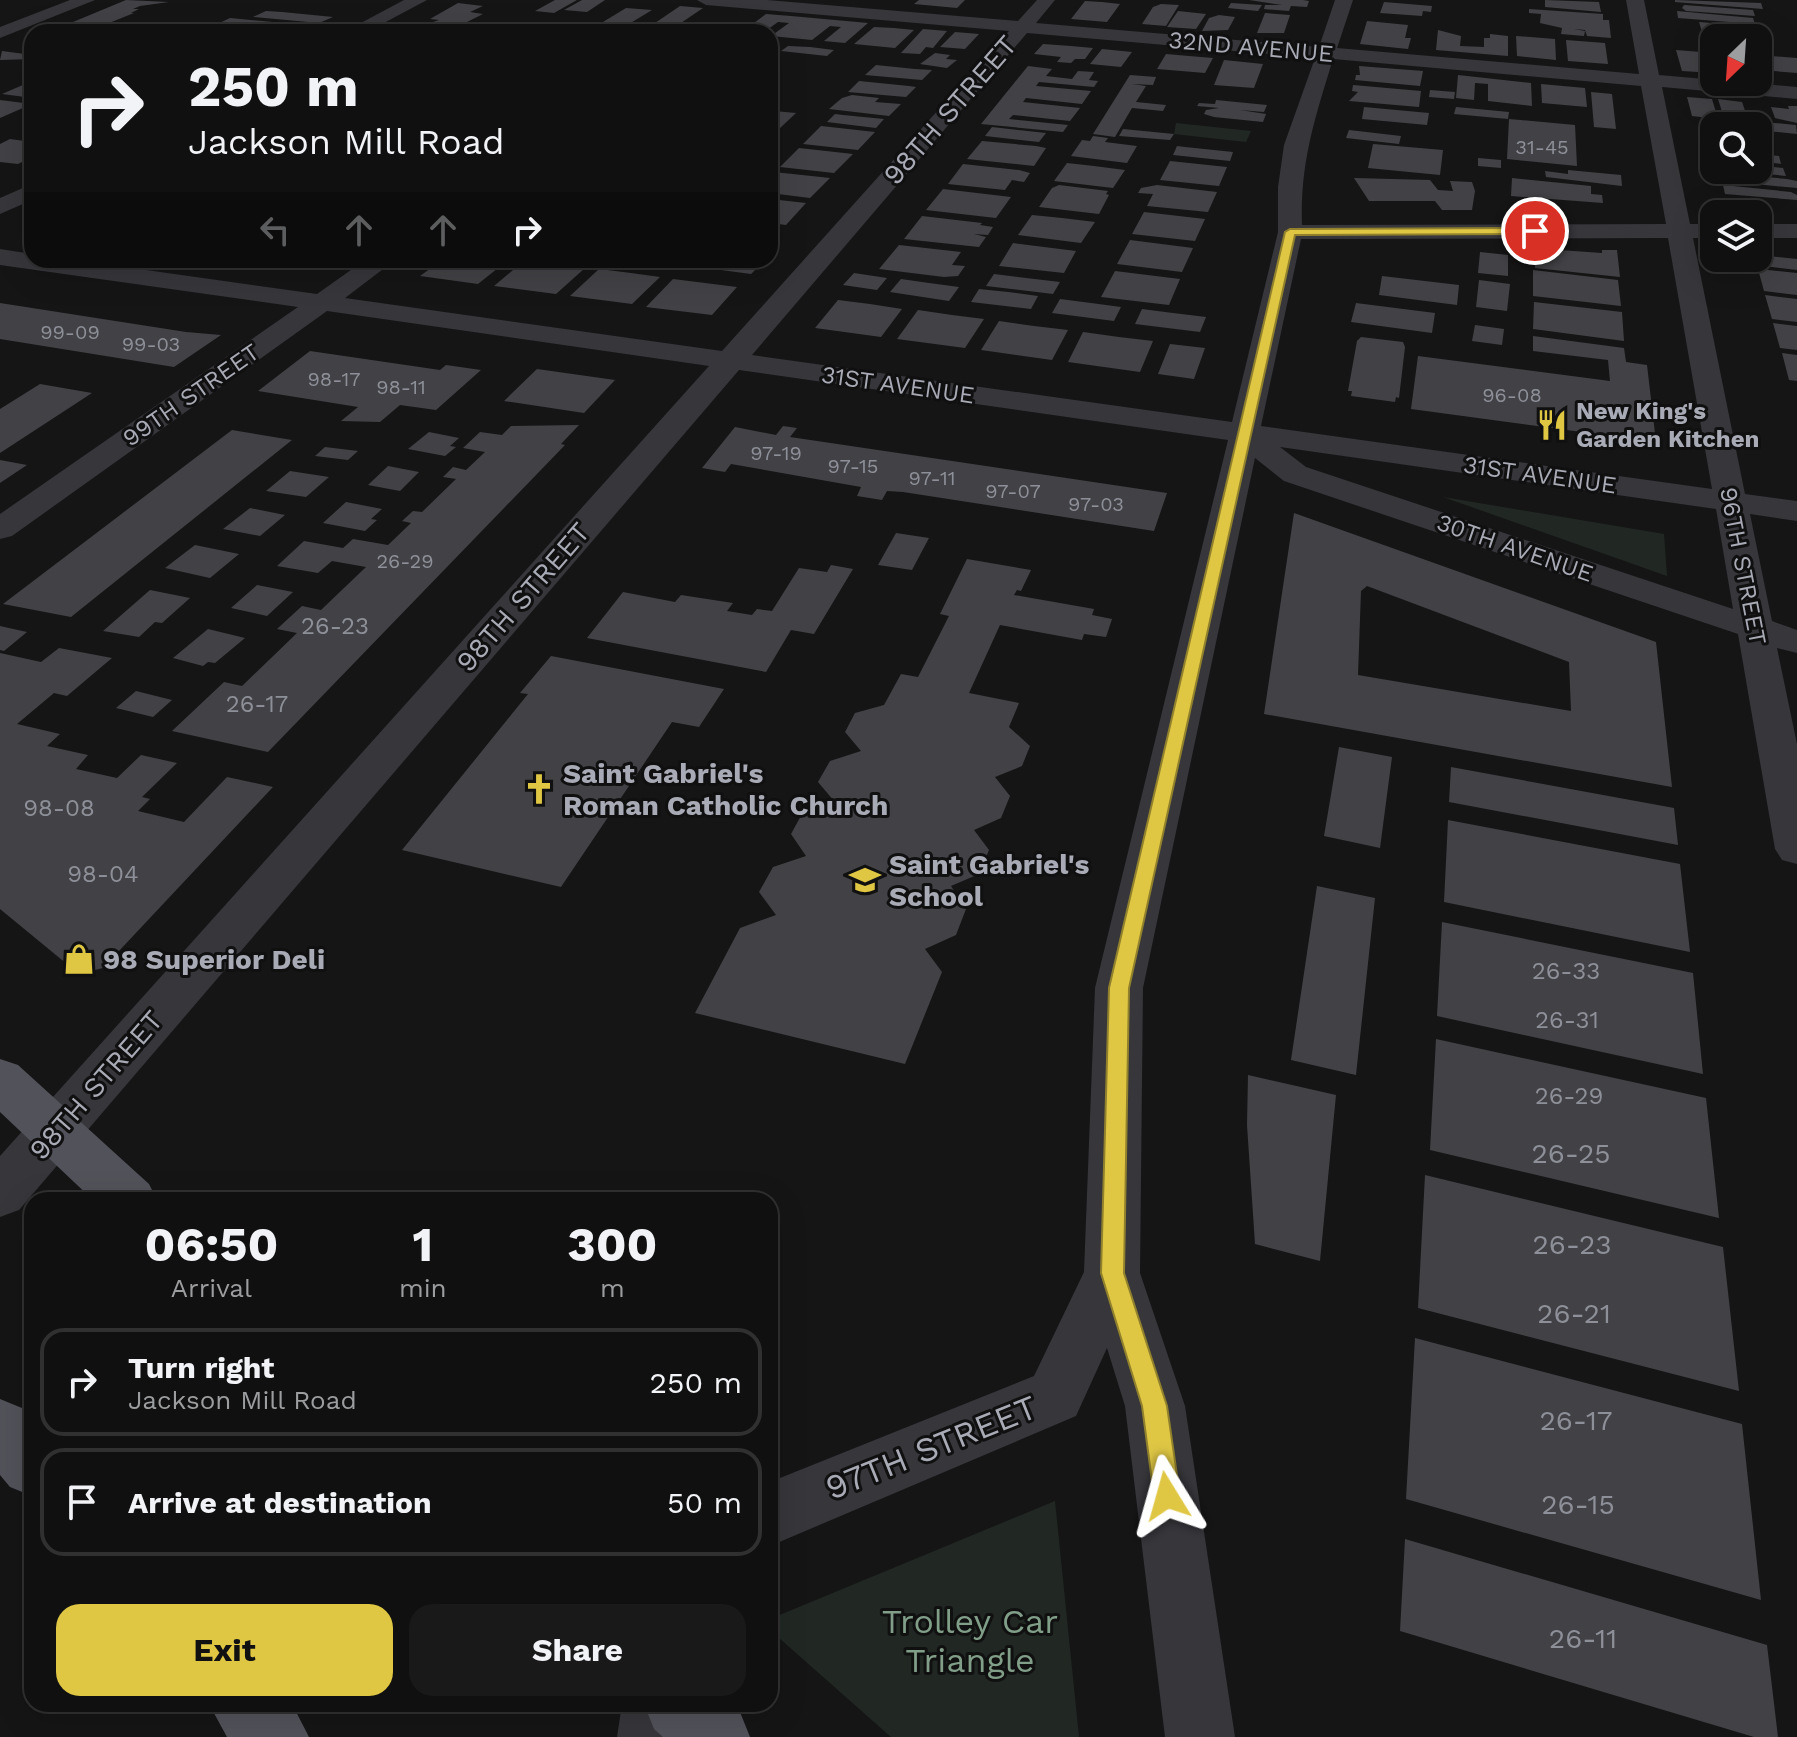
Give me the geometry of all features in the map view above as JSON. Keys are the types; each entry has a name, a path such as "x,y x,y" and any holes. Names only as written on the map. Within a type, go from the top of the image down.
{"main road":[{"path":"0,1079 54,1133 121,1192"},
{"path":"0,1429 24,1456"},
{"path":"251,1712 274,1737"},
{"path":"688,1712 715,1737"}],"street":[{"path":"0,33 86,0"},
{"path":"369,24 418,0"},
{"name":"32ND AVENUE","path":"706,0 1797,93"},
{"name":"98TH STREET","path":"0,1194 1046,0"},
{"name":"97TH STREET","path":"1200,1737 1155,1406 1112,1273 1119,988 1290,232 1289,187 1295,145 1344,0"},
{"name":"96TH STREET","path":"1635,0 1797,849"},
{"path":"725,17 748,2"},
{"path":"0,207 24,195"},
{"path":"1290,232 1700,231"},
{"path":"1772,231 1797,231"},
{"name":"31ST AVENUE","path":"0,257 24,260"},
{"name":"31ST AVENUE","path":"77,268 1797,511"},
{"name":"99TH STREET","path":"0,529 371,268"},
{"name":"30TH AVENUE","path":"1243,433 1295,474 1797,642"},
{"name":"97TH STREET","path":"778,1511 1055,1396 1112,1273"},
{"path":"652,1737 656,1712"}],"green space":[{"path":"1176,123 1251,131 1246,142 1174,134"},
{"path":"1443,497 1664,534 1667,576"},
{"name":"Trolley Car Triangle","path":"1055,1501 1079,1737 891,1737 778,1637 778,1616"}],"building":[{"path":"126,0 169,2 140,6 133,9 139,9 131,13 134,13 106,24 73,22"},
{"path":"555,0 577,0 554,13 535,11"},
{"path":"582,0 605,0 587,12 564,10"},
{"path":"919,0 965,0 957,8 914,4"},
{"path":"1249,0 1309,1 1307,7 1291,6 1289,11 1264,9 1265,5 1282,5"},
{"path":"1545,0 1599,2 1601,12 1545,7"},
{"path":"1085,1 1120,4 1107,22 1071,19"},
{"path":"1384,2 1432,6 1431,12 1423,11 1422,16 1380,13"},
{"path":"1675,2 1761,3 1763,9"},
{"path":"458,3 483,6 470,12 483,14 467,22 482,24 427,24 439,20 430,19"},
{"path":"1231,3 1262,5 1258,11 1228,8"},
{"path":"1179,5 1166,26 1142,24 1153,7"},
{"path":"1684,5 1753,10 1755,16 1686,11 1682,8"},
{"path":"680,6 703,8 679,24 655,23"},
{"path":"626,8 652,10 629,24 603,22"},
{"path":"1529,9 1603,14 1603,20 1609,20 1611,38 1587,36 1585,30 1574,29 1585,31 1584,36 1561,34 1562,28 1540,23 1541,14 1529,13"},
{"path":"266,11 333,17 319,23 253,17"},
{"path":"1178,11 1206,14 1196,29 1167,27"},
{"path":"1677,11 1753,18 1755,24 1678,18"},
{"path":"1265,13 1290,15 1284,33 1257,33"},
{"path":"766,14 868,23 845,43 824,41 841,27 830,26 812,40 778,37 778,31 789,23 753,24"},
{"path":"1219,15 1235,17 1228,30 1202,31 1209,18"},
{"path":"230,18 294,24 217,24"},
{"path":"1367,21 1408,25 1405,38 1411,38 1408,49 1360,44"},
{"path":"874,27 914,30 895,48 854,44"},
{"path":"923,29 947,31 933,48 926,47 920,54 901,53"},
{"path":"1438,30 1461,36 1460,46 1484,47 1484,38 1490,38 1490,34 1508,36 1508,56 1436,50"},
{"path":"955,32 979,34 965,49 940,47"},
{"path":"1516,36 1555,39 1556,60 1517,56"},
{"path":"1566,40 1605,43 1608,64 1568,61"},
{"path":"1043,44 1093,48 1085,59 1075,59 1071,63 1057,62 1061,57 1034,54"},
{"path":"788,46 834,50 827,56 781,51"},
{"path":"1102,49 1132,52 1121,67 1090,64"},
{"path":"1676,50 1700,52 1700,72 1682,71"},
{"path":"2,51 24,54 24,59 0,60"},
{"path":"935,53 950,55 946,59 957,60 947,68 920,64"},
{"path":"1166,54 1213,58 1205,73 1157,69"},
{"path":"1772,56 1797,58 1797,73 1772,71"},
{"path":"1224,60 1263,64 1254,88 1214,85"},
{"path":"876,65 932,70 922,80 865,75"},
{"path":"1028,66 1052,69 1046,76 1072,79 1078,71 1094,72 1089,80 1098,81 1094,87 1039,82 1036,86 1091,91 1082,104 1026,98 1023,102 1080,108 1070,121 1013,115 1009,119 1068,125 1063,132 981,124"},
{"path":"1359,66 1423,71 1420,86 1355,80 1356,75 1360,75"},
{"path":"1130,75 1156,77 1153,85 1132,84 1146,86 1136,102 1166,105 1163,111 1132,108 1115,137 1093,134"},
{"path":"1458,75 1531,83 1532,106 1488,101 1488,84 1475,83 1474,100 1456,98"},
{"path":"859,81 916,87 906,97 848,92"},
{"path":"24,84 24,97 2,94"},
{"path":"1541,84 1585,88 1587,107 1542,103"},
{"path":"1353,85 1421,91 1419,107 1349,101 1358,92 1352,91"},
{"path":"1430,90 1455,92 1454,99 1429,97"},
{"path":"1591,92 1612,94 1616,129 1594,127"},
{"path":"852,95 879,98 875,102 901,104 889,116 829,109 842,98"},
{"path":"1687,97 1712,99 1716,112 1700,112 1700,117 1692,116"},
{"path":"1718,99 1742,102 1746,112 1722,112"},
{"path":"0,100 24,103 24,108 0,118"},
{"path":"1216,100 1267,105 1264,112 1240,110 1266,114 1263,122 1214,117 1204,114 1206,110 1219,108 1197,106 1199,103 1215,104"},
{"path":"1788,106 1797,106 1797,123 1775,118 1771,107 1789,109"},
{"path":"1364,107 1429,113 1427,125 1362,119"},
{"path":"1456,107 1509,112 1508,119 1454,114"},
{"path":"778,111 796,113 779,129"},
{"path":"835,114 884,119 876,128 827,122"},
{"path":"1509,119 1575,125 1577,166 1507,159"},
{"path":"1772,123 1796,125 1797,134 1772,131"},
{"path":"821,126 875,132 858,150 803,144"},
{"path":"992,127 1046,133 1039,142 985,136"},
{"path":"1123,129 1174,134 1170,140 1119,136"},
{"path":"1349,130 1401,136 1399,144 1346,138"},
{"path":"1093,136 1108,138 1105,142 1137,146 1127,163 1071,156 1082,140 1090,141"},
{"path":"10,139 24,141 24,161 18,164 0,162 0,144"},
{"path":"982,141 1046,148 1034,166 967,159"},
{"path":"1373,144 1443,150 1440,175 1368,168"},
{"path":"1177,146 1233,152 1230,161 1173,155"},
{"path":"799,148 853,154 834,173 780,167"},
{"path":"1772,155 1779,156 1781,164 1772,163"},
{"path":"1478,158 1501,160 1501,168 1478,166"},
{"path":"1170,161 1227,167 1219,186 1160,180"},
{"path":"1067,163 1125,170 1113,188 1054,181"},
{"path":"963,164 1030,173 1024,182 1012,180 1005,190 948,184"},
{"path":"1772,167 1783,168 1786,176 1772,175"},
{"path":"1568,170 1621,175 1622,186 1546,177 1545,171 1568,174"},
{"path":"778,172 830,178 810,198 778,194"},
{"path":"1354,178 1430,180 1438,190 1453,191 1450,181 1472,182 1475,191 1472,210 1442,210 1435,201 1369,201"},
{"path":"1512,178 1591,186 1591,194 1602,195 1603,203 1511,196"},
{"path":"1772,178 1787,179 1797,181 1797,188 1755,184 1772,184"},
{"path":"1059,185 1108,191 1106,194 1109,195 1099,214 1039,207 1052,188"},
{"path":"1157,185 1217,192 1208,212 1147,206 1153,194 1138,193 1141,188"},
{"path":"1723,185 1791,192 1797,195 1797,200 1725,194"},
{"path":"943,189 1011,197 996,218 926,210"},
{"path":"778,200 806,203 786,225 778,224"},
{"path":"1144,212 1205,219 1195,241 1132,234"},
{"path":"1032,215 1095,222 1081,243 1018,235"},
{"path":"922,216 993,227 988,235 974,234 986,237 979,247 904,239"},
{"path":"1130,240 1193,248 1182,272 1117,264"},
{"path":"1013,243 1076,251 1064,273 999,266"},
{"path":"899,245 961,252 952,265 965,266 958,276 944,277 879,269"},
{"path":"1545,249 1602,253 1602,250 1617,250 1620,277 1535,268 1535,256 1546,257"},
{"path":"1480,252 1508,255 1508,276 1478,273"},
{"path":"1772,256 1797,259 1797,270 1772,267"},
{"path":"431,268 498,268 478,284 420,276"},
{"path":"515,268 585,268 556,294 494,286"},
{"path":"723,268 757,268 751,274 721,270"},
{"path":"599,269 660,277 632,304 570,296"},
{"path":"1533,270 1618,280 1621,306 1533,296"},
{"path":"1115,271 1180,279 1169,305 1101,297"},
{"path":"1759,272 1797,273 1797,295 1764,291"},
{"path":"854,273 887,278 877,290 843,285"},
{"path":"994,274 1060,282 1053,294 986,286"},
{"path":"1382,276 1459,285 1457,305 1379,295"},
{"path":"673,279 737,287 712,315 646,307"},
{"path":"901,279 959,287 949,301 890,292"},
{"path":"1479,280 1510,284 1507,311 1476,307"},
{"path":"979,289 1038,296 1031,309 971,302"},
{"path":"1765,295 1797,299 1797,322 1772,319"},
{"path":"1060,299 1121,307 1114,321 1052,313"},
{"path":"838,300 902,309 881,337 815,328"},
{"path":"1534,302 1622,312 1624,341 1533,329"},
{"path":"0,303 221,335 174,367 0,339"},
{"path":"1356,303 1435,313 1432,333 1351,322"},
{"path":"1142,309 1206,317 1200,332 1135,324"},
{"path":"918,310 984,319 965,348 897,339"},
{"path":"999,321 1068,330 1052,360 981,350"},
{"path":"1773,323 1797,326 1797,350 1780,348"},
{"path":"1475,325 1504,329 1502,345 1472,341"},
{"path":"1083,332 1153,341 1140,372 1068,362"},
{"path":"1533,336 1624,348 1626,362 1647,365 1656,442 1411,409 1418,356 1610,381 1608,360 1533,351"},
{"path":"1361,337 1403,342 1399,398 1396,397 1395,402 1351,396 1352,391 1348,391 1357,341"},
{"path":"1170,344 1205,348 1194,379 1158,374"},
{"path":"310,351 440,370 446,365 481,370 436,410 400,405 380,422 341,421 358,407 258,391"},
{"path":"1782,353 1797,355 1797,381 1789,380"},
{"path":"537,369 615,380 584,413 504,401"},
{"path":"40,384 92,393 0,453 0,409"},
{"path":"579,425 561,444 565,445 268,752 172,731 224,682 242,686 297,633 277,629 302,606 321,610 366,567 332,561 318,573 277,566 304,541 343,548 353,539 388,545 411,523 402,521 413,511 422,512 456,479 443,477 453,467 466,470 485,452 463,448 480,432 502,435 511,426"},
{"path":"783,426 797,428 790,437 1167,493 1154,531 903,492 887,491 882,500 857,496 861,487 731,464 725,472 702,468 735,427 776,435"},
{"path":"232,430 292,440 71,617 3,604"},
{"path":"429,432 459,438 450,446 456,447 445,456 408,449"},
{"path":"325,447 358,451 348,460 315,456"},
{"path":"0,460 27,465 0,483"},
{"path":"388,466 419,472 400,491 368,485"},
{"path":"290,471 329,477 306,497 266,491"},
{"path":"346,502 382,509 371,519 377,520 365,531 323,523"},
{"path":"250,508 285,515 260,536 223,529"},
{"path":"1294,513 1656,642 1672,787 1264,714","holes":["1367,586 1569,662 1571,711 1358,675 1361,591"]},
{"path":"896,533 929,538 912,570 878,565"},
{"path":"195,545 239,554 210,578 165,568"},
{"name":"Saint Gabriel's School","path":"967,559 1031,570 1021,591 1017,590 1014,595 1094,609 1092,615 1112,619 1106,637 1084,634 1082,640 1000,625 969,693 1019,703 1009,727 1030,746 1022,766 995,777 1010,796 1001,818 974,830 989,850 979,874 951,886 966,909 956,935 925,949 942,972 905,1064 695,1013 740,928 776,915 759,892 773,867 806,856 791,834 803,812 834,801 818,782 830,761 861,751 845,732 855,713 884,705 901,674 918,677 949,616 940,614"},
{"path":"831,565 853,569 814,634 791,630 766,672 587,638 623,592 675,602 681,595 733,603 727,611 752,615 757,609 772,611 799,568 827,572"},
{"path":"257,585 293,592 267,616 231,608"},
{"path":"150,590 190,598 162,623 155,622 139,637 103,631"},
{"path":"0,626 27,632 4,651 0,650"},
{"path":"208,629 245,638 215,663 208,662 203,666 173,658"},
{"path":"59,648 112,658 67,696 54,693 17,724 60,734 47,746 88,755 76,769 117,778 141,755 177,763 142,797 150,799 138,811 184,822 227,777 273,787 103,968 79,974 0,909 0,653 41,662"},
{"name":"Saint Gabriel's Roman Catholic Church","path":"551,656 724,689 699,727 672,722 561,887 402,850 528,694 520,693"},
{"path":"136,691 172,700 153,717 116,708"},
{"path":"1339,747 1392,757 1380,848 1324,836"},
{"path":"1451,767 1674,808 1678,845 1449,802"},
{"path":"1448,820 1680,864 1690,952 1444,902"},
{"path":"1317,886 1375,898 1356,1075 1291,1060"},
{"path":"1442,922 1693,973 1703,1074 1437,1016"},
{"path":"1436,1039 1706,1098 1719,1218 1430,1150"},
{"path":"1248,1075 1336,1095 1320,1261 1255,1244 1247,1125"},
{"path":"1425,1175 1723,1247 1739,1391 1418,1308"},
{"path":"1415,1338 1742,1424 1761,1600 1406,1499"},
{"path":"1405,1539 1767,1645 1778,1737 1754,1737 1400,1631"}],"place":[{"name":"New King's Garden Kitchen","path":"1552,425"},
{"name":"Saint Gabriel's Roman Catholic Church","path":"539,789"},
{"name":"Saint Gabriel's School","path":"865,880"},
{"name":"98 Superior Deli","path":"79,959"}],"route":[{"path":"1167,1496 1155,1406 1112,1273 1119,988 1290,232 1535,231"}]}
